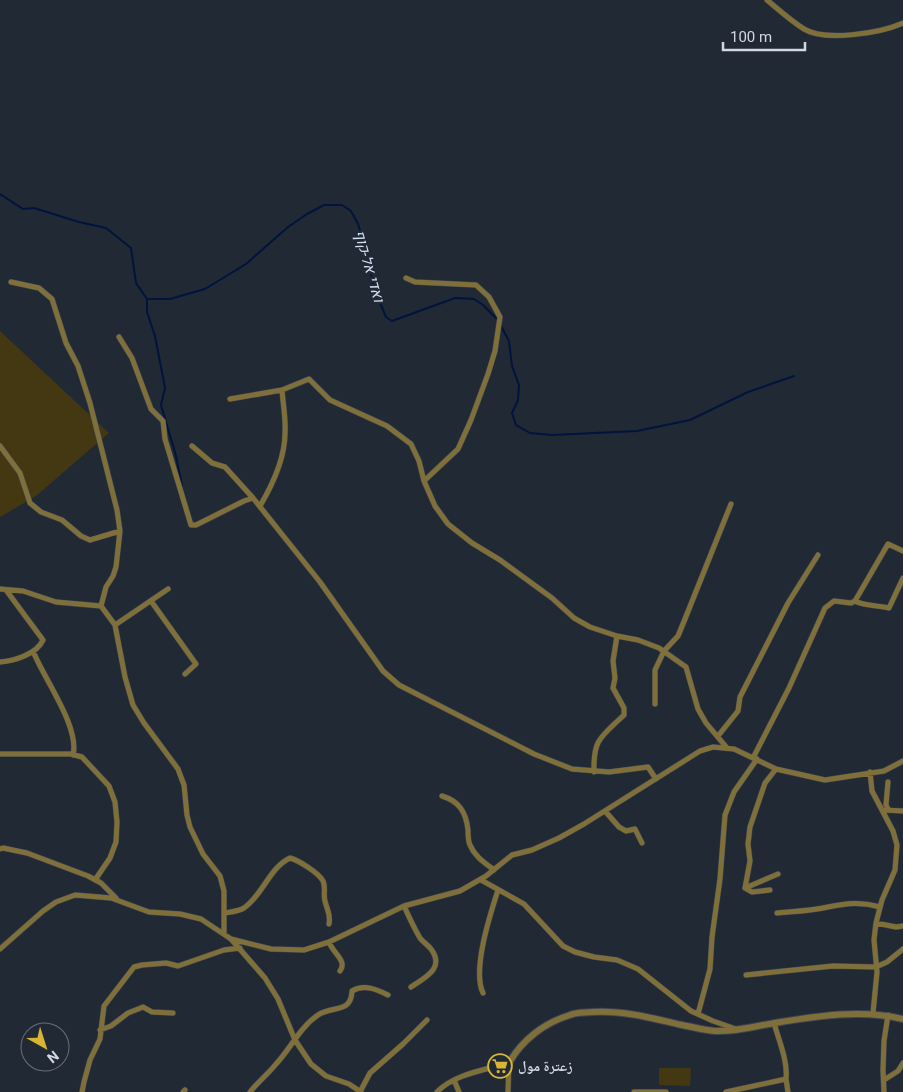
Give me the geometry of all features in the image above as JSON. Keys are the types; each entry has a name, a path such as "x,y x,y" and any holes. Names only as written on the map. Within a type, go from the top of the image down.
{"street":[{"path":"767,0 806,31 829,35 875,32 903,23"},
{"path":"406,278 415,282 476,285 489,296 500,317 495,351 471,420 458,449 424,481"},
{"path":"11,282 39,288 52,299 66,343 78,366 90,403 117,510 120,530 116,567 106,587 101,606"},
{"path":"119,337 132,358 151,410 163,421 165,439 191,525 196,525 244,500 253,498"},
{"path":"230,399 282,390 308,379 330,400 387,426 410,444 419,462 424,481 435,506 448,524 472,543 500,560 552,598 574,618 590,627 617,636 638,640 664,651 686,667 698,709 706,723 727,748"},
{"path":"260,506 275,477 284,452 286,432 282,390"},
{"path":"0,446 20,473 30,503 41,512 62,520 81,536 90,540 120,530"},
{"path":"192,446 212,463 225,467 260,506 320,582 383,671 399,686 534,754 572,769 609,772 648,768 656,780"},
{"path":"656,704 656,670 664,651 678,636 731,504"},
{"path":"698,1014 710,969 725,815 734,792 755,759 826,608 834,601 851,603 854,601 888,544 903,551"},
{"path":"718,736 738,711 740,697 788,603 818,555"},
{"path":"854,601 858,604 873,604 889,608 903,578"},
{"path":"3,589 23,592 56,602 101,606 115,625 125,677 133,705 178,769 184,785 190,827 203,854 220,876 224,891 224,934"},
{"path":"0,662 7,662 33,651 43,640 3,589"},
{"path":"115,625 168,589"},
{"path":"151,601 196,664 184,674"},
{"path":"594,772 594,753 599,739 624,715 624,708 613,688 617,636"},
{"path":"33,651 73,731 76,746 74,755"},
{"path":"231,939 271,949 304,950 330,942 404,906 460,891 481,880 512,855 532,850 559,838 656,780 700,751 713,748 734,749 776,769 825,780 884,771 903,761"},
{"path":"0,754 74,755 82,757 109,786 115,802 116,842 110,858 95,880"},
{"path":"745,888 750,861 748,844 750,827 766,783 776,769"},
{"path":"870,772 872,791 885,810 897,845 895,870 876,922 874,940 876,967 872,1013"},
{"path":"885,810 888,782"},
{"path":"442,796 452,799 462,808 467,823 469,844 478,858 494,870"},
{"path":"885,810 903,811"},
{"path":"605,811 619,827 626,831 635,829 642,843"},
{"path":"0,849 27,852 88,876 118,900"},
{"path":"225,913 242,909 252,901 281,863 290,858 296,859 322,880 324,900 331,914 329,924"},
{"path":"745,888 778,874"},
{"path":"481,880 524,904 563,946 584,954 629,964 691,1011 738,1030"},
{"path":"745,888 752,892 770,890"},
{"path":"483,993 479,985 484,937 498,890"},
{"path":"0,949 42,911 64,898 75,895 118,900 149,912 192,916 224,934 240,948 271,988 284,1012 295,1040 311,1064 326,1076 349,1084 360,1092 370,1073 427,1020"},
{"path":"777,913 817,909 846,903 866,903 880,907"},
{"path":"404,906 421,940 437,960 437,965 430,973 411,987"},
{"path":"876,922 896,927 903,926"},
{"path":"330,942 331,947 342,964 340,971"},
{"path":"82,1092 90,1060 100,1039 104,1006 134,967 166,962 178,966 224,950 240,948"},
{"path":"746,975 834,966 876,967 887,962 903,949"},
{"path":"250,1092 278,1063 308,1022 328,1010 345,1007 350,1003 352,991 364,987 377,989 388,995"},
{"path":"100,1030 111,1026 128,1013 143,1007 152,1012 173,1013"},
{"path":"508,1092 508,1063 515,1052 547,1024 571,1014 616,1012 715,1031 738,1030 849,1013 872,1013 903,1019"},
{"path":"884,1092 884,1041 888,1015"},
{"path":"774,1023 785,1061 788,1092"},
{"path":"437,1092 445,1084 454,1080 508,1063"},
{"path":"884,1080 898,1070 903,1063"},
{"path":"726,1092 786,1079"},
{"path":"454,1080 459,1092"},
{"path":"634,1092 666,1092"}],"shaded area":[{"path":"0,331 109,433 36,496 0,517"},
{"path":"659,1068 691,1068 690,1086 659,1085"}],"waterway":[{"name":"ואדי אל-קוף","path":"0,194 23,209 34,208 106,228 131,248 136,283 147,299 170,299 205,289 246,264 288,227 307,214 324,205 342,205 351,211 358,224 369,259 374,294 386,317 392,321 455,298 474,299 498,320"},
{"path":"147,299 147,312 155,336 165,388 161,405 176,456 182,486"},
{"name":"ואדי אל-קוף","path":"501,326 509,341 512,366 519,385 518,400 512,413 516,425 530,433 552,435 637,431 690,420 748,392 794,376"}],"place":[{"name":"زعترة مول","path":"500,1066"}]}
